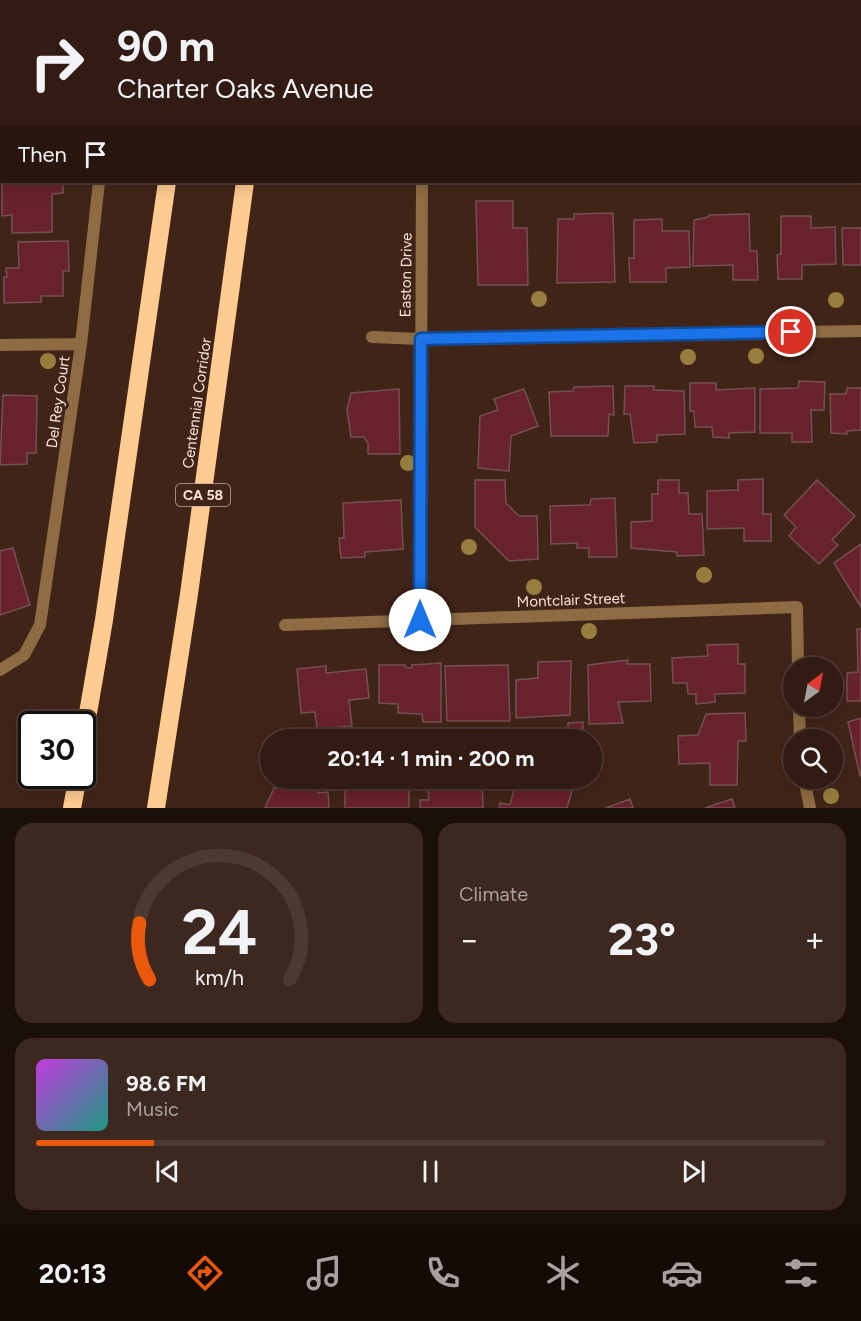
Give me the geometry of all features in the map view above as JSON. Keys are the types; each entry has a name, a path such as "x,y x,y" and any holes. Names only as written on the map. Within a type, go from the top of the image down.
{"highway":[{"path":"88,711 104,620 167,183"},
{"name":"Centennial Corridor","path":"156,808 189,594 244,183"},
{"path":"72,808 76,789"}],"street":[{"name":"Del Rey Court","path":"0,670 24,655 40,625 81,344 99,183"},
{"name":"Easton Drive","path":"420,620 422,183"},
{"path":"372,337 421,339 861,331"},
{"path":"0,345 81,344"},
{"name":"Montclair Street","path":"285,625 797,607 798,657"},
{"path":"806,789 810,808"}],"building":[{"path":"2,183 63,183 63,193 52,194 52,232 12,233 12,215 2,216"},
{"path":"476,201 513,201 513,228 527,228 528,285 478,285"},
{"path":"613,213 615,282 557,283 558,219 574,219 574,214"},
{"path":"749,214 750,251 757,251 758,280 733,280 733,265 693,266 694,220 709,217 709,215"},
{"path":"781,216 811,216 811,228 835,227 836,264 802,265 802,279 778,279 777,255 781,254"},
{"path":"662,219 662,231 689,231 690,267 666,268 666,282 630,282 629,258 634,258 634,220"},
{"path":"842,228 861,228 861,265 843,265"},
{"path":"68,241 69,271 63,271 63,296 41,296 41,302 4,303 6,268 19,268 18,242"},
{"path":"799,381 825,382 824,410 811,410 812,442 792,442 792,433 760,433 760,389 798,388"},
{"path":"690,383 716,383 716,390 755,388 755,432 729,433 729,438 713,437 712,427 695,427 694,411 690,411"},
{"path":"613,386 614,415 609,414 608,436 551,436 549,392 573,391 574,387"},
{"path":"625,386 654,386 654,390 684,391 685,434 657,435 657,442 634,443 630,414 624,414"},
{"path":"847,388 861,388 861,430 847,431 847,434 831,433 830,394 846,394"},
{"path":"399,389 400,454 368,454 368,443 364,437 351,437 347,410 351,393"},
{"path":"524,389 538,426 511,436 509,471 478,468 480,416 498,410 494,399"},
{"path":"3,395 37,396 36,453 27,453 27,464 0,465"},
{"path":"763,479 763,514 771,514 771,541 744,541 744,528 707,529 707,491 738,490 738,480"},
{"path":"475,480 505,480 506,503 519,516 537,516 538,559 509,561 475,527"},
{"path":"658,480 679,480 679,493 688,493 689,514 702,514 704,555 677,556 677,552 631,548 631,522 652,521 652,494 658,494"},
{"path":"817,480 855,516 832,540 838,545 819,564 789,536 796,527 784,515"},
{"path":"615,498 617,557 589,557 589,548 577,548 577,543 551,544 550,506 590,505 591,499"},
{"path":"401,500 403,549 365,552 365,557 341,558 339,538 344,538 343,503"},
{"path":"861,544 861,607 834,563"},
{"path":"13,548 30,605 0,615 0,551"},
{"path":"857,629 861,629 861,701 847,701 847,673 858,672"},
{"path":"738,644 738,664 745,664 745,693 715,694 715,702 696,704 696,694 688,694 687,683 673,683 672,658 708,656 707,645"},
{"path":"628,660 627,664 650,664 651,701 618,702 623,723 589,724 588,665"},
{"path":"571,661 570,715 516,718 516,680 538,678 538,662"},
{"path":"441,663 441,722 423,722 422,714 398,713 398,704 379,703 379,665 405,665 406,668 412,668 412,665"},
{"path":"508,665 510,721 447,721 445,666"},
{"path":"326,666 326,673 366,669 369,698 349,700 352,726 317,729 315,712 301,713 297,669"},
{"path":"745,713 746,741 738,741 737,785 710,785 710,763 679,764 678,736 698,735 706,714"},
{"path":"861,718 861,776 860,776 848,722"},
{"path":"583,722 583,729 568,729 568,723"},
{"path":"274,789 318,789 318,793 328,792 329,808 265,808"},
{"path":"345,789 409,789 409,808 345,808"},
{"path":"428,789 482,789 483,808 420,808 420,800 429,800"},
{"path":"514,789 572,789 567,808 499,808 500,803 510,805"},
{"path":"630,799 633,808 606,808"},
{"path":"732,799 735,808 705,808"}],"route":[{"path":"420,620 421,339 791,332"}]}
